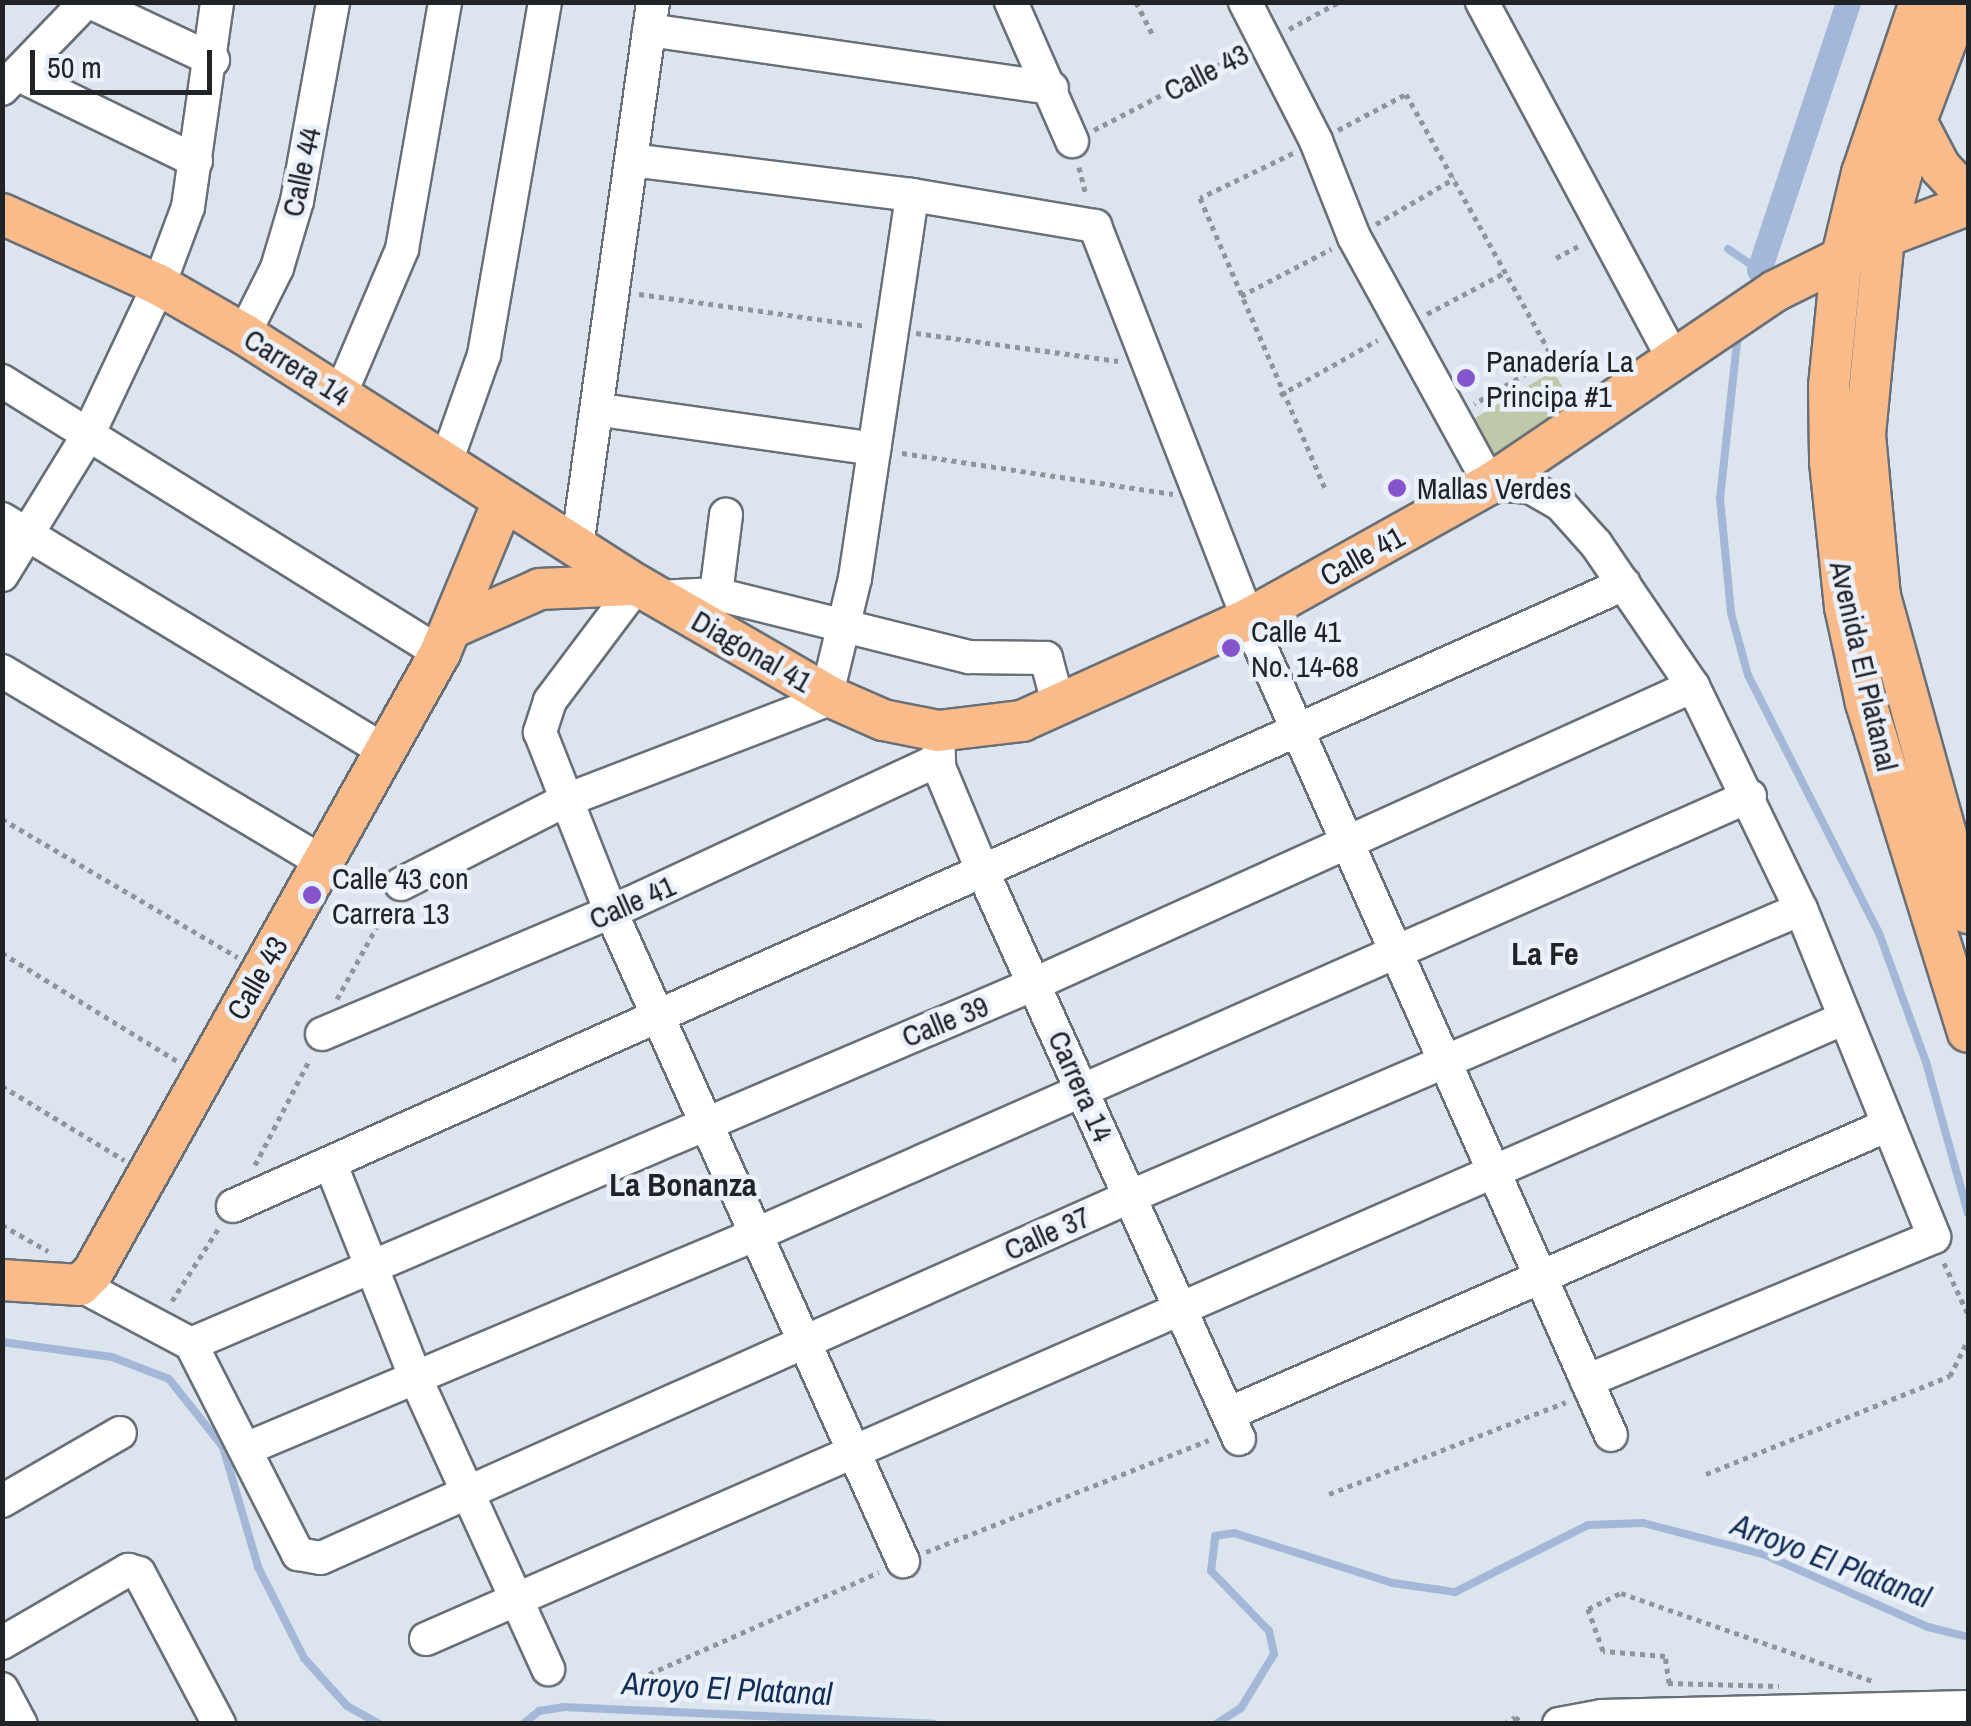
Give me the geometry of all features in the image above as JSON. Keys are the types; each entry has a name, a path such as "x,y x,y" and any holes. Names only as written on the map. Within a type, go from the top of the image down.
{"main road":[{"name":"Avenida El Platanal","path":"1920,2 1862,174 1842,256 1829,386 1845,608 1866,703 1968,1032"},
{"name":"Avenida El Platanal","path":"1962,2 1916,121 1884,237 1865,435 1878,578 1899,678 1968,912"},
{"path":"1916,121 1940,167 1968,197"},
{"name":"Calle 41","path":"938,746 1059,707 1248,619 1490,484 1710,339 1775,290 1884,237 1968,205"},
{"name":"Carrera 14","path":"2,214 159,286 244,334 576,547"},
{"name":"Calle 43","path":"80,1286 387,752 447,640 503,502"},
{"name":"Diagonal 41","path":"576,547 830,696 938,746"},
{"path":"447,640 540,588 648,591"},
{"path":"2,1280 80,1286"}],"street":[{"path":"196,161 10,82 88,2 213,60"},
{"path":"2,575 15,527 88,435 159,286 188,207 213,60 217,2"},
{"name":"Calle 44","path":"244,334 277,268 298,201 333,2"},
{"path":"341,393 402,249 444,2"},
{"path":"445,465 484,355 544,2"},
{"path":"1010,2 1052,88 1072,142"},
{"path":"1246,2 1354,237 1490,484 1530,487 1561,505 1624,584 1693,686 1750,796 1801,909 1934,1236 1589,1386"},
{"path":"1482,2 1675,362"},
{"path":"576,547 601,410 611,290 632,160 647,10 1052,88"},
{"path":"632,160 912,195 1094,226 1248,619 1611,1436"},
{"path":"401,884 564,800 830,696 874,449 912,195"},
{"path":"2,382 447,640"},
{"path":"601,410 874,449"},
{"path":"716,594 726,515"},
{"path":"15,527 387,752"},
{"path":"233,1206 1624,584"},
{"path":"903,1561 663,1016 611,912 564,800 540,732 541,716 648,591 716,594 969,657 1046,658 1059,707"},
{"path":"2,671 324,862"},
{"name":"Calle 39","path":"191,1344 378,1268 709,1119 1034,984 1693,686"},
{"name":"Carrera 14","path":"938,746 983,872 1085,1090 1180,1313 1234,1427"},
{"name":"Calle 41","path":"322,1034 611,912 938,746"},
{"path":"80,1286 191,1344 248,1448 759,1233 1750,796"},
{"name":"Calle 37","path":"248,1448 298,1554 321,1558 1129,1197 1801,909"},
{"path":"426,1639 851,1448 1180,1313 1492,1168 1844,1018"},
{"path":"1234,1427 1538,1274 1888,1125"},
{"path":"331,1165 378,1268 416,1379 548,1669"},
{"path":"2,1501 120,1433"},
{"path":"2,1643 128,1570 139,1572 219,1724"},
{"path":"2,1688 21,1724"},
{"path":"1558,1724 1602,1716 1968,1707"}],"path":[{"path":"1136,2 1152,34"},
{"name":"Calle 43","path":"1072,142 1339,2"},
{"path":"1406,94 1553,358 1452,417"},
{"path":"1072,142 1094,226"},
{"path":"1200,198 1326,490"},
{"path":"611,290 1146,366"},
{"path":"874,449 1200,498"},
{"path":"2,819 261,971"},
{"path":"157,1325 233,1206 322,1034 353,962 401,884"},
{"path":"2,954 200,1076"},
{"path":"2,1086 146,1173"},
{"path":"1934,1236 1954,1294 1968,1314"},
{"path":"1706,1474 1950,1376 1968,1340"},
{"path":"1329,1494 1474,1443 1589,1386"},
{"path":"631,1682 903,1561 1234,1427"},
{"path":"1669,1683 1665,1656 1605,1653 1588,1609 1622,1592 1879,1684"},
{"path":"1504,1724 1514,1717 1525,1724"}],"green space":[{"name":"Mallas Verdes","path":"1553,371 1574,406 1494,455 1472,419"}],"waterway":[{"path":"1759,270 1848,2"},
{"path":"1728,249 1759,270 1754,286"},
{"path":"1738,333 1720,498 1731,613 1748,675 1879,933 1926,1062 1968,1213"},
{"name":"Arroyo El Platanal","path":"2,1342 112,1357 169,1379 223,1447 258,1567 304,1658 347,1706 379,1724"},
{"name":"Arroyo El Platanal","path":"1216,1724 1241,1708 1274,1654 1269,1631 1211,1571 1215,1536 1234,1533 1393,1583 1455,1592 1588,1525 1643,1523 1763,1554 1928,1627 1968,1637"},
{"name":"Arroyo El Platanal","path":"523,1724 539,1711 563,1707 934,1724"}],"place":[{"name":"Panadería La Principa #1","path":"1466,378"},
{"name":"Mallas Verdes","path":"1397,488"},
{"name":"Calle 41 No. 14-68","path":"1231,648"},
{"name":"Calle 43 con Carrera 13","path":"312,895"}],"district":[{"name":"La Fe","path":"1545,954"},
{"name":"La Bonanza","path":"683,1185"}]}
